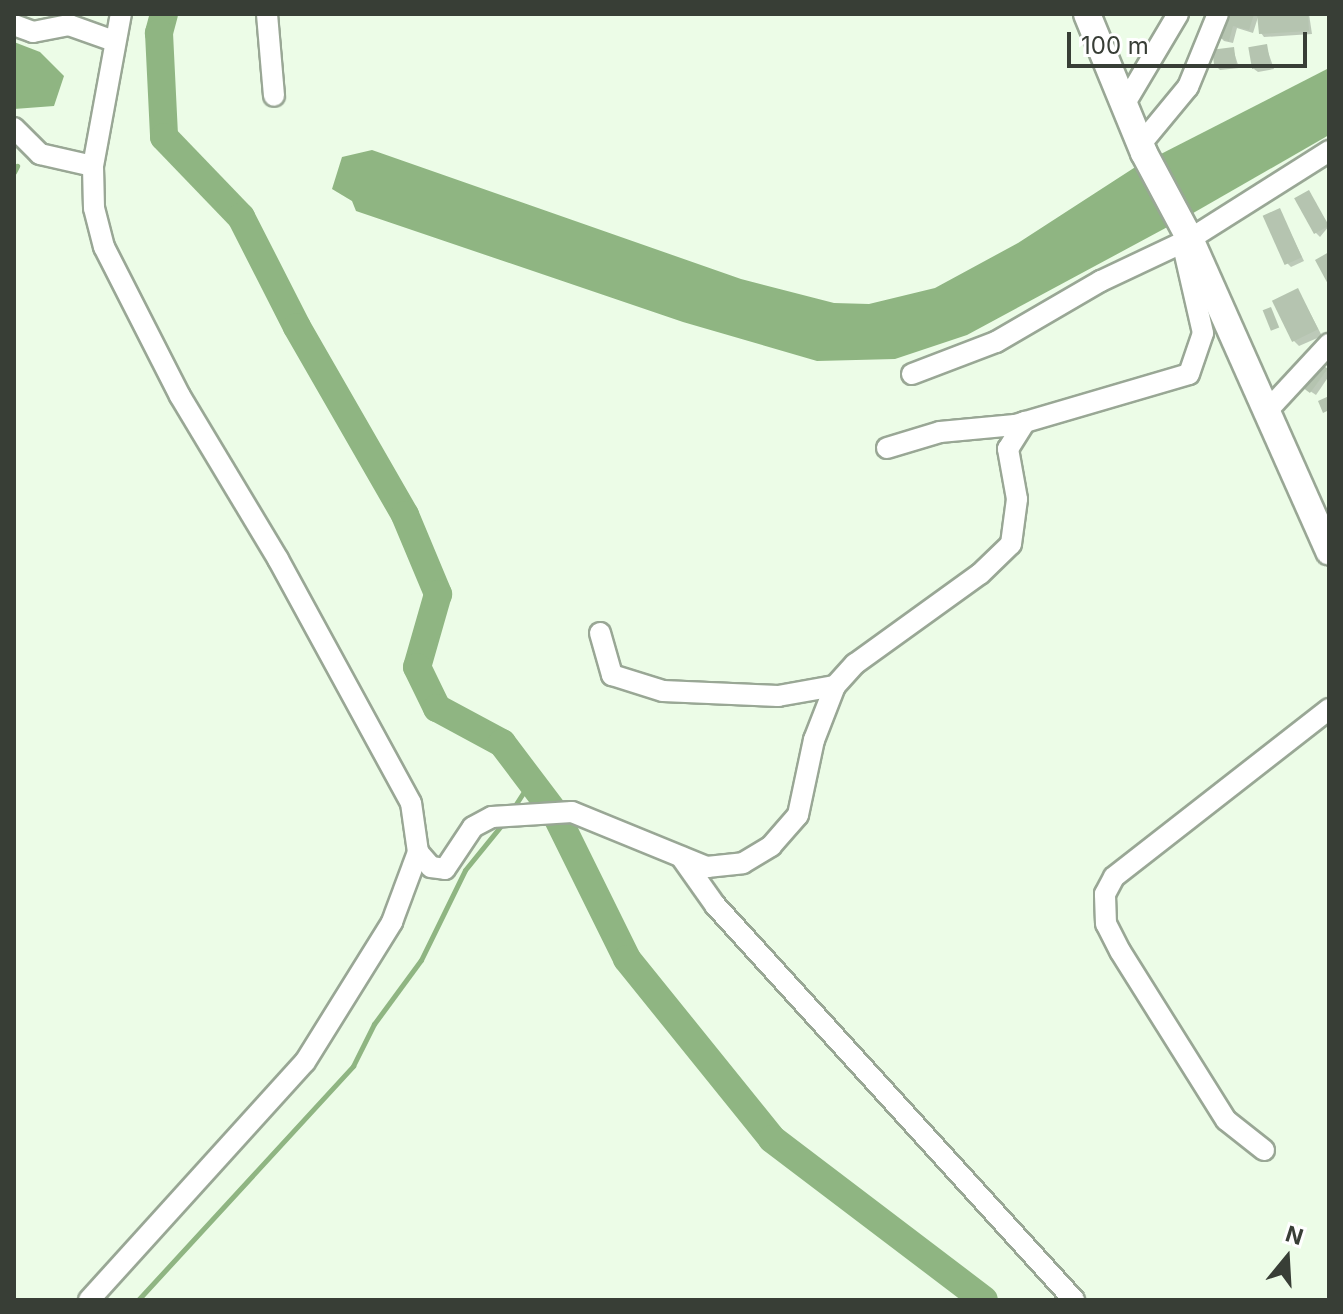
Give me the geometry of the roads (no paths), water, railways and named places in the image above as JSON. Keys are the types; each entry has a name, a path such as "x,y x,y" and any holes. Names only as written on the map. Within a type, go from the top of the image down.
{"main road":[{"path":"1087,14 1142,149 1186,237 1329,551"}],"street":[{"path":"89,1300 305,1062 392,922 418,852 411,803 128,298 97,225 93,166 121,14"},
{"path":"267,14 274,96"},
{"path":"1124,105 1178,14"},
{"path":"1142,149 1188,87 1218,14"},
{"path":"14,25 33,32 69,25 114,41"},
{"path":"14,128 40,154 93,166"},
{"path":"912,374 996,342 1101,281 1186,237 1329,151"},
{"path":"887,448 940,432 1025,422 1189,374 1203,333 1186,237"},
{"path":"1266,412 1329,344"},
{"path":"418,852 431,867 445,869 473,827 492,817 572,812 681,857 727,867 771,846 791,826 835,686 855,664 980,574 1011,544 1017,499 1008,449 1025,422"},
{"path":"600,633 612,675 663,691 778,696 835,686"},
{"path":"1264,1150 1226,1120 1120,951 1106,924 1105,894 1114,877 1329,709"},
{"path":"681,857 725,917 1074,1300"}],"waterway":[{"path":"164,14 159,33 164,137 241,217 297,327 405,515 438,594 417,667 437,708 502,743 555,813 627,959 772,1139 984,1300"},
{"path":"14,172 17,166"},
{"path":"512,810 531,781"},
{"path":"138,1300 353,1066 374,1024 421,960 465,870 504,822"}]}
